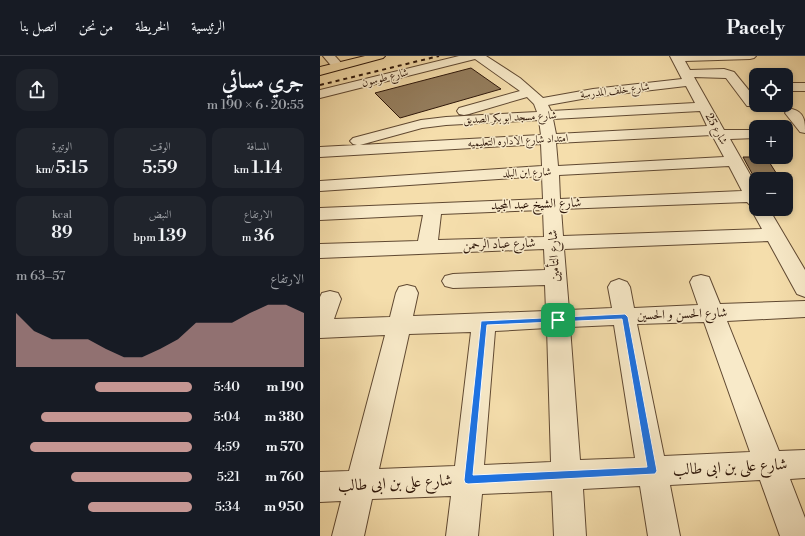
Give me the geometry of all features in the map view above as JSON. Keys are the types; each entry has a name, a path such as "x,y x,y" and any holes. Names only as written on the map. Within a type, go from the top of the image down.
{"main road":[{"path":"320,70 379,56"}],"street":[{"path":"329,56 338,66"},
{"name":"شارع طوسون","path":"320,94 473,56"},
{"path":"478,56 538,103"},
{"path":"676,57 752,59"},
{"name":"شارع 25","path":"676,57 749,189"},
{"name":"شارع خلف المدرسة","path":"538,103 688,78 728,74 732,76 749,98"},
{"path":"793,87 805,87"},
{"path":"741,88 749,88"},
{"path":"603,92 611,112"},
{"path":"421,124 538,103"},
{"name":"شارع مسجد ابو بكر الصديق","path":"320,151 421,124 468,119 538,103 611,112 704,107"},
{"name":"شارع التأمين","path":"538,103 547,139 550,172 570,536"},
{"path":"792,113 801,132"},
{"name":"امتداد شارع الاداره التعليميه","path":"320,151 547,139 718,133 749,134"},
{"name":"شارع ابن البلد","path":"320,186 475,175 734,161"},
{"name":"شارع الشيخ عبد المجيد","path":"320,214 551,204 749,202"},
{"path":"427,247 433,208"},
{"name":"شارع 25","path":"764,216 805,289"},
{"name":"شارع عباد الرحمن","path":"320,251 775,235"},
{"path":"452,281 555,277"},
{"path":"701,282 796,536"},
{"path":"619,287 664,536"},
{"path":"348,536 407,293"},
{"path":"320,328 330,299"},
{"name":"شارع الحسن و الحسين","path":"320,328 805,310"},
{"path":"462,536 484,322"},
{"name":"شارع على بن ابى طالب","path":"320,487 805,464"}],"building":[{"path":"471,68 501,89 400,118 375,93"},
{"path":"743,157 749,157 749,164 770,164 776,172 751,172"}],"railway":[{"path":"320,85 439,56"}],"route":[{"path":"625,317 652,471 468,480 484,322 558,320 625,317"}]}
